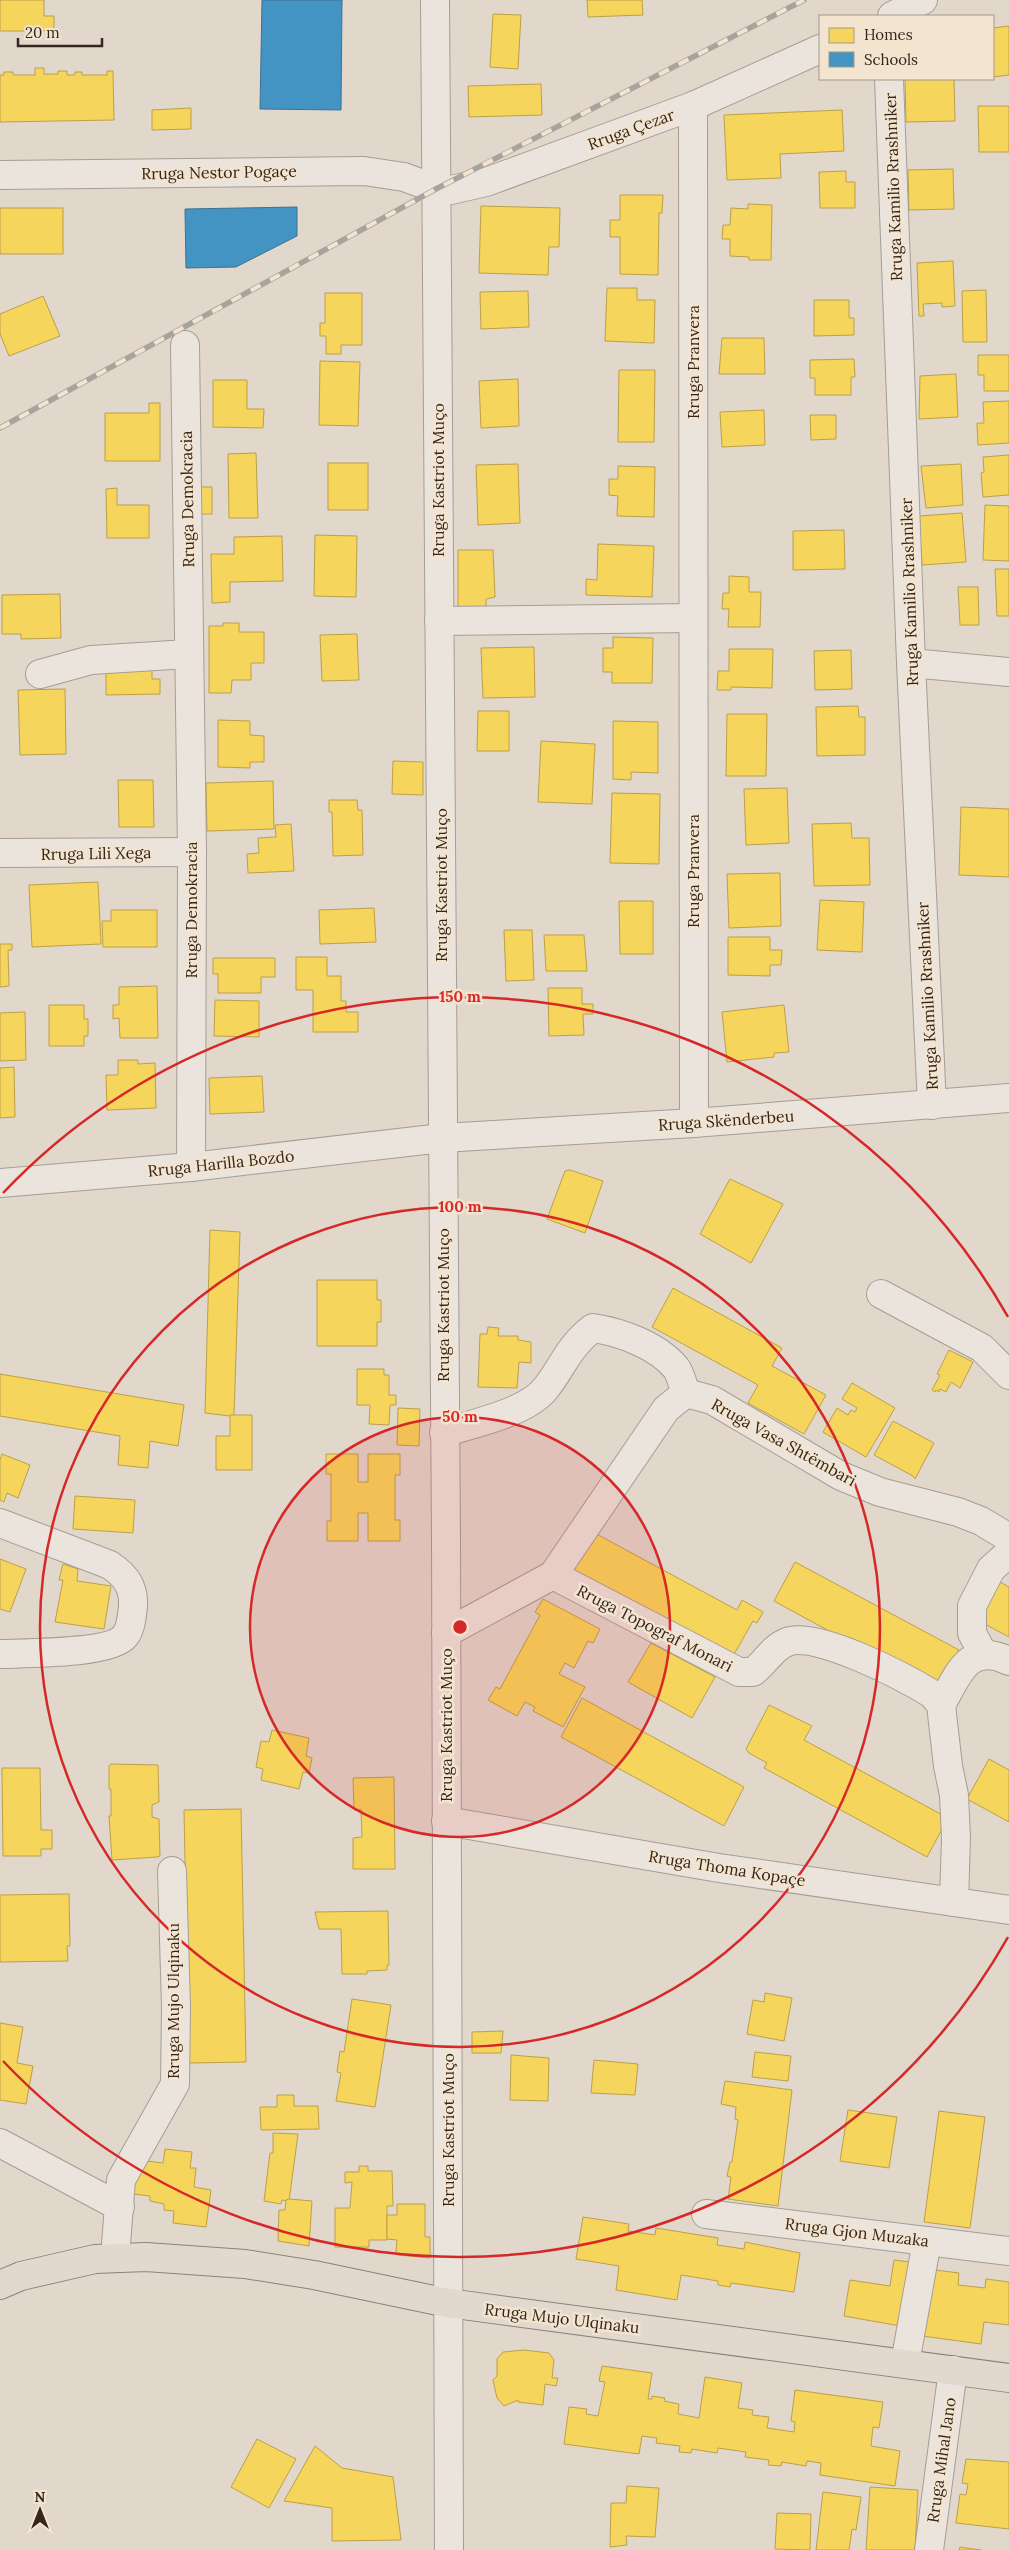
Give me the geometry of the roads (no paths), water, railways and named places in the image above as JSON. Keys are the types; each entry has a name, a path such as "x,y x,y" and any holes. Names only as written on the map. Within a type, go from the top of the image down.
{"main road":[{"name":"Rruga Mujo Ulqinaku","path":"0,2285 20,2276 73,2262 115,2257 146,2257 245,2264 314,2275 448,2303 1009,2378"}],"street":[{"name":"Rruga Kastriot Muço","path":"436,0 446,1633 449,2550"},
{"path":"894,15 922,0"},
{"name":"Rruga Çezar","path":"436,189 451,190 486,182 693,106 819,49"},
{"name":"Rruga Kamilio Rrashniker","path":"889,80 911,663 932,1105"},
{"name":"Rruga Pranvera","path":"693,106 692,618 694,1123"},
{"name":"Rruga Nestor Pogaçe","path":"0,175 364,171 404,177 436,189"},
{"name":"Rruga Demokracia","path":"185,345 192,852 191,1167"},
{"path":"439,621 692,618"},
{"path":"40,674 91,660 188,654"},
{"path":"911,663 1009,672"},
{"name":"Rruga Lili Xega","path":"0,853 192,852"},
{"name":"Rruga Skënderbeu","path":"442,1138 694,1123 1009,1098"},
{"name":"Rruga Harilla Bozdo","path":"0,1184 191,1167 442,1138"},
{"path":"881,1294 982,1348 1009,1375"},
{"path":"444,1433 524,1406 545,1390 577,1340 593,1328 614,1331 661,1354 677,1369 686,1393 666,1409 553,1575 446,1633"},
{"name":"Rruga Vasa Shtëmbari","path":"686,1393 712,1400 841,1476 880,1492 958,1512 981,1521 1009,1538"},
{"path":"0,1522 110,1565 123,1574 131,1586 133,1605 125,1636 113,1644 97,1648 0,1654"},
{"path":"983,1654 972,1633 972,1606 991,1569 1009,1553"},
{"name":"Rruga Topograf Monari","path":"553,1575 740,1672 753,1672 774,1650 788,1642 825,1644 867,1661 922,1688 932,1694 941,1705"},
{"path":"954,1902 956,1838 954,1795 948,1766 941,1705 970,1659 983,1654 999,1656 1009,1661"},
{"name":"Rruga Thoma Kopaçe","path":"446,1822 590,1848 1009,1910"},
{"name":"Rruga Mujo Ulqinaku","path":"115,2257 120,2207 120,2180 176,2084 172,1871"},
{"path":"0,2143 120,2207"},
{"name":"Rruga Gjon Muzaka","path":"706,2214 1009,2251"},
{"path":"905,2363 927,2241"},
{"name":"Rruga Mihal Jano","path":"929,2550 953,2370"}],"railway":[{"path":"0,428 436,189 804,0"}]}
